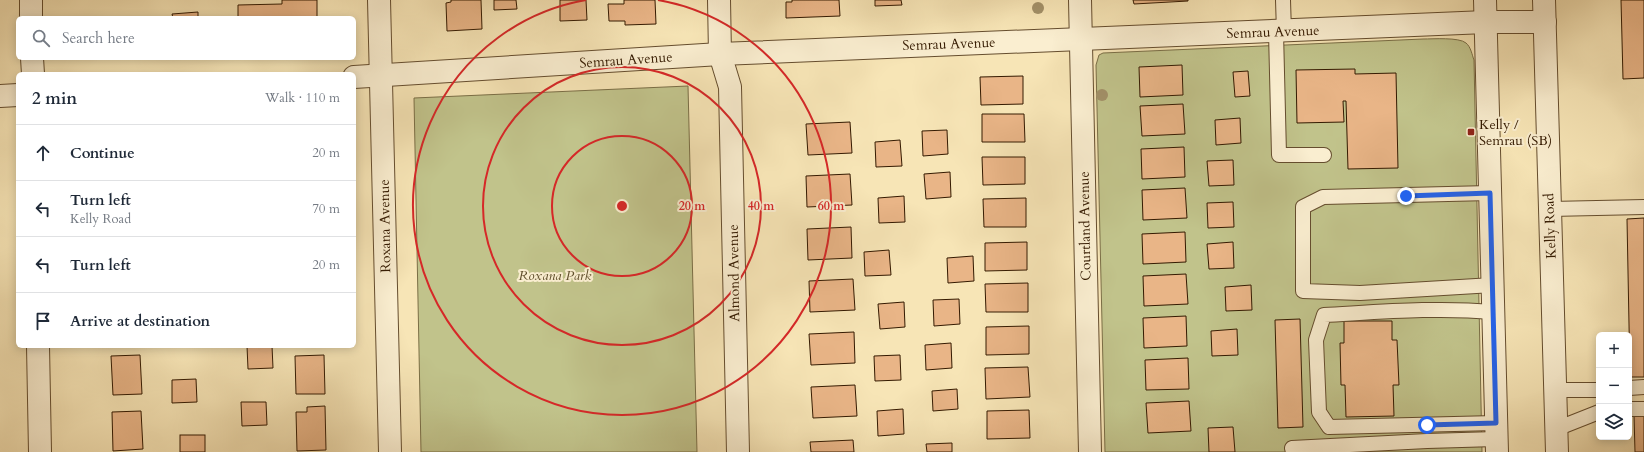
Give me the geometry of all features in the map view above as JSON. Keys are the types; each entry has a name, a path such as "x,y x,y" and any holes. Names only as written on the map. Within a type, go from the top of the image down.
{"street":[{"path":"31,0 31,16"},
{"name":"Roxana Avenue","path":"380,0 390,452"},
{"name":"Almond Avenue","path":"719,0 720,54 730,87 738,452"},
{"name":"Courtland Avenue","path":"1080,0 1090,452"},
{"path":"1486,0 1496,438"},
{"name":"Kelly Road","path":"1544,0 1557,452"},
{"name":"Semrau Avenue","path":"356,77 720,54 1280,32 1486,22 1545,22"},
{"path":"32,60 33,72"},
{"path":"0,96 16,95"},
{"path":"38,348 40,452"}],"lane":[{"path":"1283,0 1280,32 1279,156 1324,155"},
{"path":"1490,193 1323,197 1303,206 1303,291 1360,293 1493,285"},
{"path":"1550,209 1644,207"},
{"path":"1493,312 1465,310 1411,310 1324,315 1316,340 1319,412 1329,427 1496,438"},
{"path":"1632,388 1644,387"},
{"path":"1555,390 1596,390"},
{"path":"1632,409 1644,409"},
{"path":"1556,429 1596,413"},
{"path":"1292,452 1292,448 1496,438"}],"green space":[{"path":"1423,39 1463,41 1469,47 1474,60 1482,452 1105,452 1096,65 1099,55 1103,53"},
{"name":"Roxana Park","path":"688,86 697,452 421,452 414,98"}],"building":[{"path":"282,0 317,0 317,16 238,16 238,5 282,4"},
{"path":"451,0 481,0 482,29 447,31 446,3 451,2"},
{"path":"494,0 516,0 517,9 494,10"},
{"path":"560,0 586,0 587,20 560,21"},
{"path":"624,0 655,0 656,24 625,25 625,21 609,21 608,4 624,4"},
{"path":"792,0 839,0 840,16 786,18 786,2 792,2"},
{"path":"875,0 901,0 902,5 875,6"},
{"path":"1133,0 1188,0 1188,1 1134,4"},
{"path":"1621,0 1644,0 1644,78 1623,79"},
{"path":"198,12 198,16 172,16 172,14"},
{"path":"1182,65 1183,95 1140,97 1139,67"},
{"path":"1355,69 1355,74 1396,73 1398,168 1348,169 1346,101 1343,101 1344,122 1297,123 1296,70"},
{"path":"1248,71 1250,96 1235,97 1233,72"},
{"path":"1023,76 1023,104 981,105 980,77"},
{"path":"1183,104 1185,134 1142,136 1140,106"},
{"path":"982,114 1024,114 1025,142 982,142"},
{"path":"1240,118 1241,143 1216,145 1215,120"},
{"path":"850,122 852,153 808,155 806,124"},
{"path":"947,130 948,154 923,156 922,131"},
{"path":"900,140 902,166 876,167 875,142"},
{"path":"1184,147 1185,177 1142,179 1141,149"},
{"path":"982,157 1025,157 1025,184 983,185"},
{"path":"1233,160 1234,185 1209,186 1207,161"},
{"path":"950,172 951,197 926,199 924,174"},
{"path":"850,174 852,205 807,207 806,176"},
{"path":"1185,188 1187,218 1143,220 1142,190"},
{"path":"904,196 905,222 879,223 878,198"},
{"path":"1026,198 1026,227 984,227 983,199"},
{"path":"1233,202 1234,227 1208,228 1207,203"},
{"path":"1644,218 1644,377 1632,377 1632,332 1629,332 1627,219"},
{"path":"851,227 852,258 808,260 807,229"},
{"path":"1185,232 1186,262 1143,264 1142,234"},
{"path":"1027,242 1027,270 985,271 985,243"},
{"path":"1233,242 1234,268 1209,269 1207,244"},
{"path":"889,250 891,275 865,276 864,252"},
{"path":"973,256 974,281 948,283 947,258"},
{"path":"1186,274 1188,304 1144,306 1143,276"},
{"path":"853,279 855,310 810,312 809,281"},
{"path":"1028,283 1028,312 986,312 985,284"},
{"path":"1251,285 1252,310 1226,311 1225,287"},
{"path":"959,299 960,324 934,326 933,300"},
{"path":"904,302 905,327 880,329 878,304"},
{"path":"1186,316 1187,346 1144,348 1143,318"},
{"path":"1300,319 1303,427 1278,428 1275,320"},
{"path":"1344,321 1392,321 1392,340 1397,340 1399,385 1393,385 1394,416 1346,417 1345,385 1341,385 1340,343 1344,343"},
{"path":"1029,326 1029,354 986,355 986,327"},
{"path":"1237,329 1238,355 1212,356 1211,331"},
{"path":"854,332 855,363 811,365 809,334"},
{"path":"951,343 952,368 926,370 925,345"},
{"path":"247,348 272,348 273,368 248,369"},
{"path":"140,355 142,394 113,395 111,356"},
{"path":"324,355 325,394 296,394 295,356"},
{"path":"900,355 901,380 875,381 874,356"},
{"path":"1188,358 1189,389 1146,390 1145,360"},
{"path":"1028,367 1030,397 986,399 985,368"},
{"path":"196,379 197,402 172,403 172,380"},
{"path":"855,385 857,416 813,418 811,387"},
{"path":"957,389 958,409 933,411 932,391"},
{"path":"1189,401 1191,431 1148,433 1146,403"},
{"path":"241,402 266,402 267,425 242,426"},
{"path":"325,406 326,450 297,451 296,412 307,412 307,407"},
{"path":"903,409 904,434 878,436 877,411"},
{"path":"1029,410 1030,438 987,439 987,411"},
{"path":"141,411 143,449 113,451 112,412"},
{"path":"1634,415 1644,415 1644,452 1635,452"},
{"path":"1233,427 1235,452 1209,452 1208,428"},
{"path":"180,435 205,435 205,452 180,452"},
{"path":"853,440 854,452 811,452 810,442"},
{"path":"952,443 952,452 927,452 926,444"}],"place":[{"name":"Kelly / Semrau (SB)","path":"1471,132"}],"route":[{"path":"1406,196 1490,193 1496,423 1427,425"}]}
